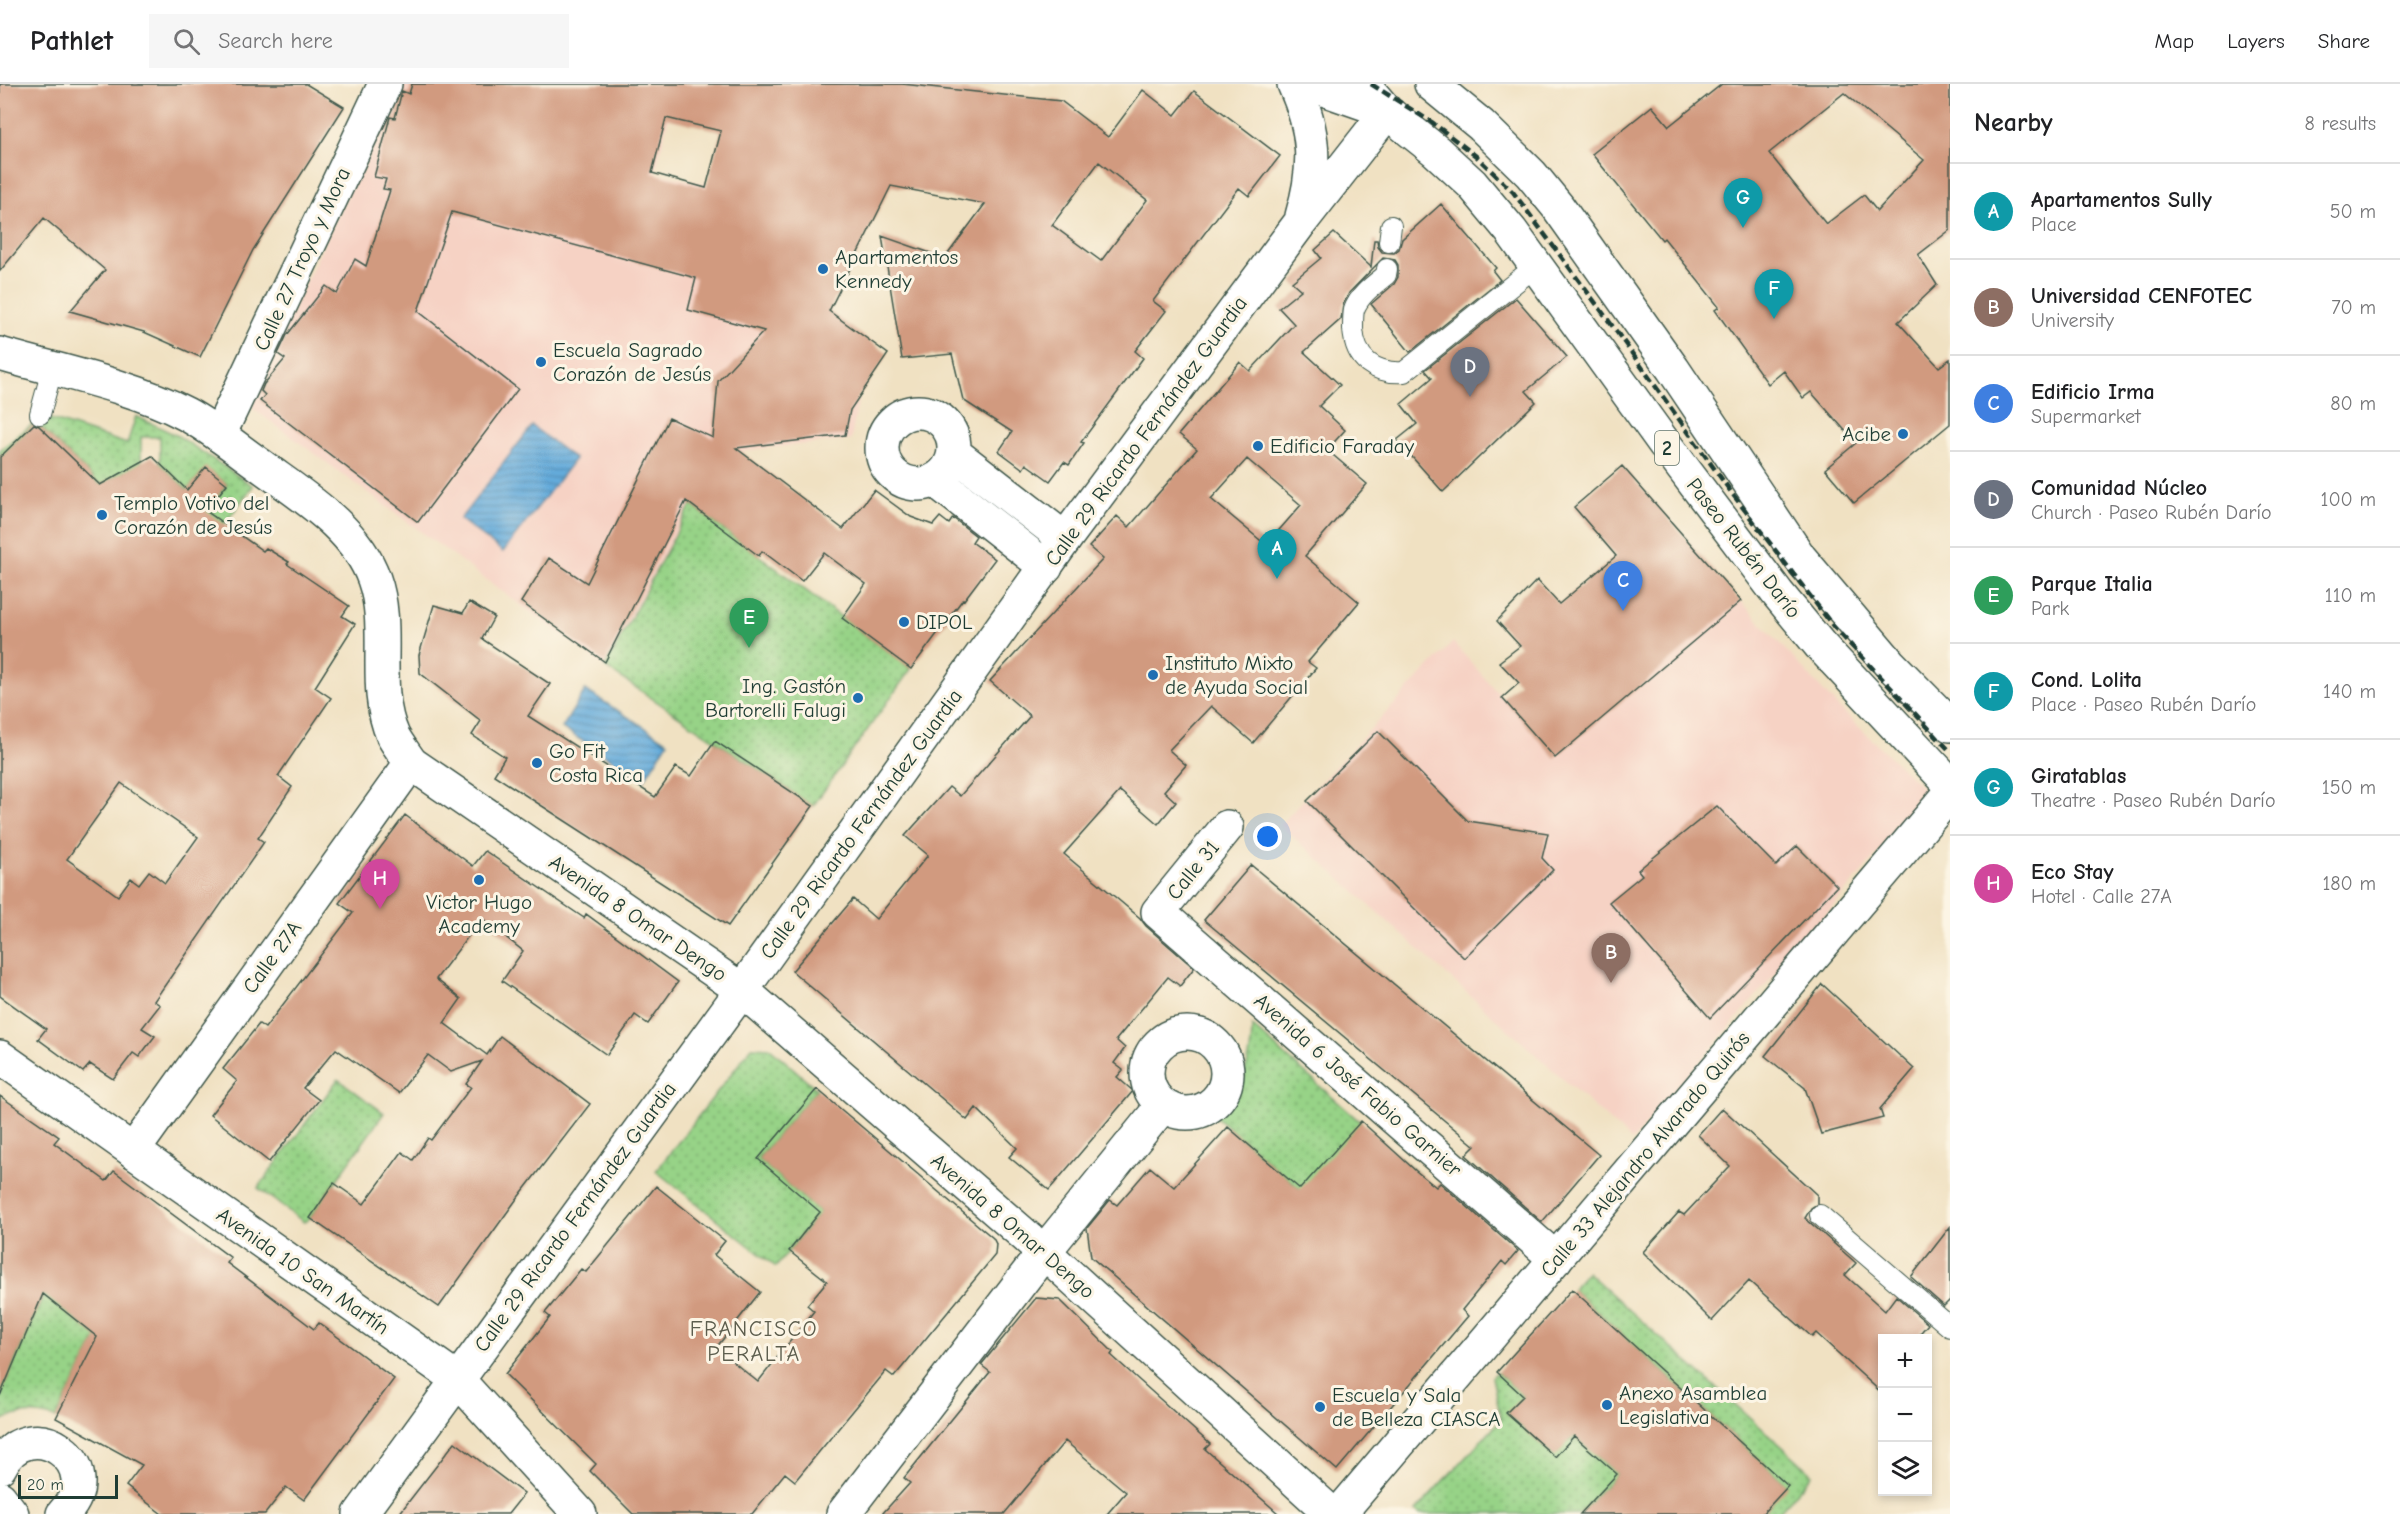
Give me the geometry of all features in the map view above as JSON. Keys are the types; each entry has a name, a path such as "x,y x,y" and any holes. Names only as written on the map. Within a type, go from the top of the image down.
{"main road":[{"name":"Calle 27 Troyo y Mora","path":"219,435 385,84"},
{"name":"Calle 29 Ricardo Fernández Guardia","path":"1294,84 1306,112 1313,149 1311,187 1300,223"},
{"name":"2","path":"1309,84 1387,112"},
{"path":"1363,84 1387,112"},
{"name":"Paseo Rubén Darío","path":"1431,84 1480,125 1531,174 1558,207 1673,369 1800,558 1889,663 1950,725"},
{"name":"Calle 29 Ricardo Fernández Guardia","path":"360,1514 742,990 1065,539 1300,223 1387,112"},
{"name":"Paseo Rubén Darío","path":"1387,112 1436,151 1472,184 1511,231 1664,444 1778,594 1842,669 1950,784"},
{"name":"Avenida 8 Omar Dengo","path":"0,354 134,393 185,414 219,435 316,506 352,540 364,557 374,579 382,610 383,695 393,736 411,762 742,990 1044,1252 1332,1514"},
{"path":"911,412 933,415 943,422 950,431 954,453 944,473 924,484 912,484 892,474 881,454 885,432 891,423 911,412"},
{"path":"954,453 1065,539"},
{"path":"935,480 1046,567"},
{"name":"Calle 27A","path":"133,1151 411,762"},
{"name":"Calle 33 Alejandro Alvarado Quirós","path":"1339,1514 1950,794"},
{"name":"Calle 31","path":"1158,912 1227,828"},
{"name":"Avenida 6 José Fabio Garnier","path":"1158,912 1556,1259"},
{"name":"Avenida 10 San Martín","path":"0,1057 457,1379 580,1514"},
{"path":"843,1514 1044,1252 1163,1105"},
{"path":"0,1467 4,1458 14,1448 28,1443 42,1442 55,1445 67,1454 75,1466 78,1479 72,1511"},
{"path":"0,1498 12,1514"}],"lane":[{"path":"1387,269 1386,275 1369,289 1357,304 1354,310 1353,327 1354,343 1362,357 1375,368 1388,373 1404,372 1536,266"},
{"path":"40,414 52,369"},
{"path":"1820,1215 1950,1328"}],"shaded area":[{"name":"Escuela Sagrado Corazón de Jesús","path":"401,84 677,84 655,173 707,184 770,329 859,396 851,440 765,448 713,456 691,505 605,667 247,404"},
{"path":"1741,601 1835,704 1929,794 1632,1141 1280,825 1453,642 1555,758"}],"green space":[{"path":"42,416 127,444 136,416 178,436 253,486 201,555 183,540 227,484 206,468 187,490 160,464 160,437 141,437 141,463 100,485 36,423 0,457 0,450"},
{"path":"691,505 911,669 813,806 605,667"},
{"path":"1252,1026 1419,1174 1377,1255 1214,1115 1232,1096 1244,1075 1250,1052"},
{"path":"752,1047 770,1048 817,1089 758,1159 820,1212 776,1267 656,1171"},
{"path":"338,1079 384,1113 310,1218 304,1222 258,1188"},
{"path":"1587,1272 1813,1474 1777,1514 1762,1514 1787,1485 1572,1289"},
{"path":"44,1294 97,1337 56,1418 28,1414 15,1415 0,1421 0,1396"},
{"path":"1497,1372 1523,1396 1507,1414 1554,1456 1574,1436 1617,1474 1580,1514 1420,1514 1416,1511 1501,1419 1492,1377"}],"water":[{"path":"532,426 575,459 503,552 460,519"},
{"path":"585,690 668,742 644,780 562,728"}],"building":[{"path":"0,84 306,84 344,107 253,250 200,357 144,332 70,311 105,270 44,218 0,271"},
{"path":"412,84 902,84 1061,101 1108,137 1143,90 1175,115 1194,91 1280,156 1249,196 1239,188 1153,301 1166,311 1135,351 1143,358 1081,442 1084,443 1069,465 1064,462 1050,481 1026,464 1023,469 999,451 1012,432 963,400 952,354 902,359 882,236 945,258 985,204 891,186 829,311 888,354 850,410 845,435 736,448 843,529 874,490 911,517 933,525 940,517 949,524 953,518 976,536 972,542 995,559 911,669 842,618 866,584 824,553 802,581 762,551 759,556 686,501 605,662 521,602 549,558 587,583 669,418 713,438 718,381 764,331 688,310 696,278 452,212 418,311 518,389 418,522 260,401 265,395 261,391 264,384 285,359 278,354 287,335 326,286 337,294 355,259 366,266 390,190 383,189 386,179 374,177 390,117 395,118 402,91 409,94","holes":["666,118 721,131 706,188 652,173","1099,162 1147,200 1101,261 1052,225"]},
{"path":"1722,84 1950,84 1950,230 1918,255 1937,285 1898,322 1939,367 1950,359 1950,424 1854,503 1825,469 1856,443 1811,392 1803,398 1784,371 1768,384 1715,310 1719,307 1592,154 1652,106 1669,126","holes":["1844,93 1924,160 1877,211 1864,195 1826,224 1769,153"]},
{"path":"1441,204 1496,268 1493,271 1500,280 1410,352 1371,304 1394,284 1398,277 1398,265 1395,260 1383,258 1349,293 1343,305 1341,319 1304,352 1340,385 1319,406 1345,430 1327,450 1367,484 1305,556 1359,602 1308,662 1316,668 1253,743 1211,706 1169,750 1186,765 1164,791 1176,802 1158,824 1120,791 1064,854 1140,918 1194,968 1180,986 1168,977 1116,1040 1125,1048 1114,1063 1123,1070 1117,1077 1133,1091 1049,1190 1009,1157 1017,1148 976,1108 967,1120 792,971 853,899 876,919 928,855 905,836 949,787 960,796 1030,716 990,681 1103,559 1089,547 1117,516 1129,527 1197,449 1179,434 1240,362 1250,371 1294,324 1279,308 1301,290 1292,282 1321,258 1315,250 1334,233 1371,267 1374,240 1377,240 1382,252 1394,253 1399,249 1402,239","holes":["1247,459 1301,505 1266,545 1211,499"]},
{"path":"1516,298 1567,357 1526,391 1536,402 1443,492 1397,440 1417,424 1401,404 1432,378 1425,370"},
{"path":"34,424 39,426 100,485 152,456 187,490 206,467 227,484 206,511 263,551 266,548 289,562 287,564 349,606 342,616 355,624 315,687 331,698 278,776 292,787 258,838 264,842 154,1001 160,1005 142,1028 155,1036 139,1057 133,1053 113,1079 90,1064 83,1072 38,1039 46,1029 0,996 0,457","holes":["121,783 198,837 165,883 149,871 139,884 131,878 118,896 67,859"]},
{"path":"1622,466 1741,601 1555,758 1502,698 1519,683 1499,662 1520,646 1497,621 1537,580 1559,604 1616,556 1574,507"},
{"path":"469,602 494,617 482,639 550,684 528,716 655,797 676,767 691,776 715,741 813,806 728,926 494,775 505,757 472,735 481,721 420,673 419,655 434,605 463,613"},
{"path":"1378,731 1468,821 1548,833 1542,858 1553,870 1464,958 1307,801"},
{"path":"1717,806 1776,866 1797,846 1837,886 1710,1018 1609,902 1642,875 1638,870"},
{"path":"405,815 473,866 485,851 584,918 586,914 678,982 648,1024 635,1015 607,1055 502,981 523,951 482,918 436,979 461,999 444,1023 487,1055 500,1036 590,1104 516,1200 439,1307 310,1218 334,1183 364,1204 402,1152 413,1160 428,1138 431,1140 471,1087 466,1084 482,1061 451,1072 428,1055 399,1093 336,1049 303,1088 319,1100 269,1162 210,1115 237,1081 223,1069 259,1024 265,1028 353,913 339,903"},
{"path":"1251,865 1599,1155 1542,1222 1466,1155 1475,1146 1204,920"},
{"path":"1822,984 1914,1069 1880,1109 1883,1118 1821,1134 1805,1088 1765,1056"},
{"path":"817,1089 993,1238 996,1244 995,1255 894,1377 886,1371 795,1481 785,1473 752,1514 633,1514 590,1471 596,1464 505,1374 550,1317 545,1313 581,1269 586,1272 656,1186 725,1241 714,1255 760,1292 716,1348 758,1382 814,1311 807,1305 827,1281 789,1251 820,1212 758,1159"},
{"path":"0,1096 59,1137 54,1143 106,1181 114,1171 231,1258 227,1263 314,1329 319,1323 394,1379 304,1500 286,1487 265,1514 162,1514 126,1486 142,1465 56,1418 97,1337 43,1294 0,1396"},
{"path":"1722,1108 1817,1195 1817,1204 1811,1208 1805,1218 1856,1263 1845,1275 1885,1311 1896,1296 1928,1324 1919,1334 1878,1334 1878,1389 1816,1333 1812,1337 1749,1281 1712,1321 1643,1252 1679,1212 1684,1215 1730,1166 1698,1135"},
{"path":"1361,1121 1416,1171 1436,1187 1440,1183 1518,1251 1506,1265 1502,1261 1462,1310 1468,1316 1337,1470 1091,1257 1087,1228 1110,1200 1117,1205 1150,1167 1174,1187 1228,1127 1300,1189"},
{"path":"1950,1227 1950,1300 1944,1306 1911,1277"},
{"name":"Anexo Asamblea Legislativa","path":"1572,1289 1788,1486 1762,1514 1580,1514 1617,1474 1574,1436 1555,1457 1506,1413 1523,1396 1497,1372"},
{"path":"1036,1298 1060,1300 1113,1352 1111,1355 1210,1444 1205,1449 1279,1514 1107,1514 1126,1492 1065,1441 1004,1514 882,1514 910,1483 904,1478 990,1372 981,1365"},
{"path":"455,1442 524,1494 508,1514 399,1514"}],"railway":[{"path":"1371,84 1433,123 1476,156 1513,192 1731,492 1833,626 1950,751"}],"place":[{"name":"Giratablas","path":"1743,228"},
{"name":"Apartamentos Kennedy","path":"823,269"},
{"name":"Cond. Lolita","path":"1774,319"},
{"name":"Escuela Sagrado Corazón de Jesús","path":"541,362"},
{"name":"Comunidad Núcleo","path":"1470,397"},
{"name":"Acibe","path":"1903,434"},
{"name":"Edificio Faraday","path":"1258,446"},
{"name":"Templo Votivo del Corazón de Jesús","path":"102,515"},
{"name":"Apartamentos Sully","path":"1277,579"},
{"name":"Edificio Irma","path":"1623,611"},
{"name":"DIPOL","path":"904,622"},
{"name":"Parque Italia","path":"749,648"},
{"name":"Instituto Mixto de Ayuda Social","path":"1153,675"},
{"name":"Ing. Gastón Bartorelli Falugi","path":"858,698"},
{"name":"Go Fit Costa Rica","path":"537,763"},
{"name":"Victor Hugo Academy","path":"479,880"},
{"name":"Eco Stay","path":"380,909"},
{"name":"Universidad CENFOTEC","path":"1611,983"},
{"name":"Anexo Asamblea Legislativa","path":"1607,1405"},
{"name":"Escuela y Sala de Belleza CIASCA","path":"1320,1407"}],"district":[{"name":"FRANCISCO PERALTA","path":"754,1340"}]}
